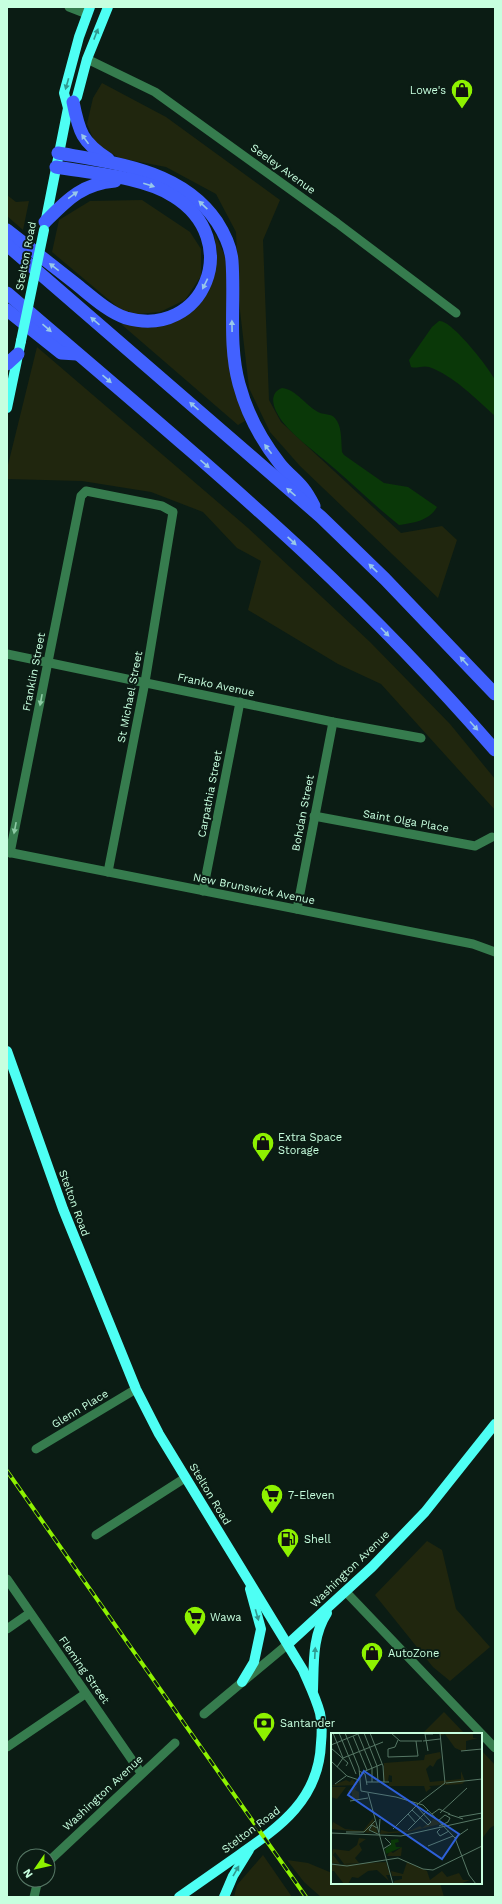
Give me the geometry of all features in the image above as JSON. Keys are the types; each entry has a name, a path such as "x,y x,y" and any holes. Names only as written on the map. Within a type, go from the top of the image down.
{"highway":[{"path":"70,105 83,137 93,150 114,163"},
{"path":"58,152 114,163 160,176 186,190 207,207 225,234 232,259 233,344 238,383 249,414 262,441 281,465 303,488 321,518"},
{"path":"7,230 98,302 124,317 146,322 156,321 175,315 194,301 206,281 211,268 210,243 199,220 189,208 173,196 149,185 56,167"},
{"path":"44,226 66,200 82,189 106,182 128,180"},
{"path":"7,245 321,518 390,585 495,694"},
{"path":"7,293 227,482 307,555 430,677 495,750"},
{"path":"7,310 62,353 77,354"},
{"path":"7,364 19,348"}],"main road":[{"name":"Stelton Road","path":"7,408 58,152 70,105 77,97 87,59 108,7"},
{"name":"Stelton Road","path":"70,105 64,93 88,10"},
{"name":"Stelton Road","path":"7,1051 70,1229 136,1389 159,1434 246,1578 288,1644 313,1692 320,1714 322,1736 320,1760 314,1780 295,1811 191,1893 179,1897"},
{"name":"Washington Avenue","path":"288,1644 346,1592 425,1512 495,1424"},
{"path":"242,1682 254,1662 261,1629 246,1578"},
{"path":"313,1692 314,1651 317,1633 332,1604"},
{"path":"224,1897 233,1876 251,1846"}],"street":[{"path":"70,7 88,10"},
{"name":"Seeley Avenue","path":"87,59 155,92 344,228 456,313"},
{"name":"Franklin Street","path":"9,853 49,662 81,496 86,491 162,506 173,512 172,526"},
{"name":"St Michael Street","path":"108,872 145,682 172,526"},
{"name":"Franko Avenue","path":"7,654 333,722 421,738"},
{"name":"Carpathia Street","path":"203,891 240,702"},
{"name":"Bohdan Street","path":"297,909 333,722"},
{"name":"Saint Olga Place","path":"314,816 475,846 492,838"},
{"name":"New Brunswick Avenue","path":"9,853 473,944 495,952"},
{"name":"Glenn Place","path":"36,1449 136,1389"},
{"path":"96,1535 186,1478"},
{"name":"Fleming Street","path":"7,1579 85,1694 142,1773"},
{"path":"346,1592 481,1733"},
{"path":"7,1629 30,1613"},
{"name":"Washington Avenue","path":"204,1714 288,1644"},
{"path":"7,1747 85,1694"},
{"path":"482,1734 495,1748"},
{"name":"Washington Avenue","path":"56,1854 175,1743"}],"shaded area":[{"path":"102,83 166,117 280,200 263,240 269,400 281,422 401,533 442,526 457,540 438,598 300,466 270,432 249,388 239,302 236,232 216,194 166,167 119,158 95,143 87,124 93,98"},
{"path":"7,195 16,202 29,201 23,230 7,216"},
{"path":"142,200 190,232 201,249 201,276 185,300 160,312 138,314 121,310 52,252 59,220 90,201"},
{"path":"214,232 228,263 230,369 245,421 238,425 121,324 150,328 185,316 209,291 217,255"},
{"path":"439,321 445,322 460,335 485,364 494,378 496,391 495,416 464,388 447,376 429,367 411,367 409,360 432,327"},
{"path":"37,347 248,528 370,642 450,724 495,779 495,810 381,684 338,664 248,610 261,561 237,548 203,512 151,492 82,481 7,479 7,469"},
{"path":"282,388 287,389 297,395 318,412 331,415 335,418 340,428 342,452 344,455 384,483 408,487 437,507 434,512 415,522 399,525 287,427 282,421 273,403 275,394"},
{"path":"427,1541 442,1550 456,1609 490,1647 450,1681 433,1667 375,1595"},
{"path":"444,1712 464,1733 423,1733"},
{"path":"482,1751 495,1765 495,1825 490,1828 482,1839"},
{"path":"263,1855 292,1897 234,1897 237,1885"},
{"path":"287,1860 308,1863 331,1873 331,1884 440,1884 444,1897 321,1897 304,1882"}],"railway":[{"path":"7,1471 306,1897"}],"place":[{"name":"Lowe's","path":"462,110"},
{"name":"Extra Space Storage","path":"263,1162"},
{"name":"7-Eleven","path":"272,1514"},
{"name":"Shell","path":"288,1558"},
{"name":"Wawa","path":"195,1636"},
{"name":"AutoZone","path":"372,1672"},
{"name":"Santander","path":"264,1742"}]}
